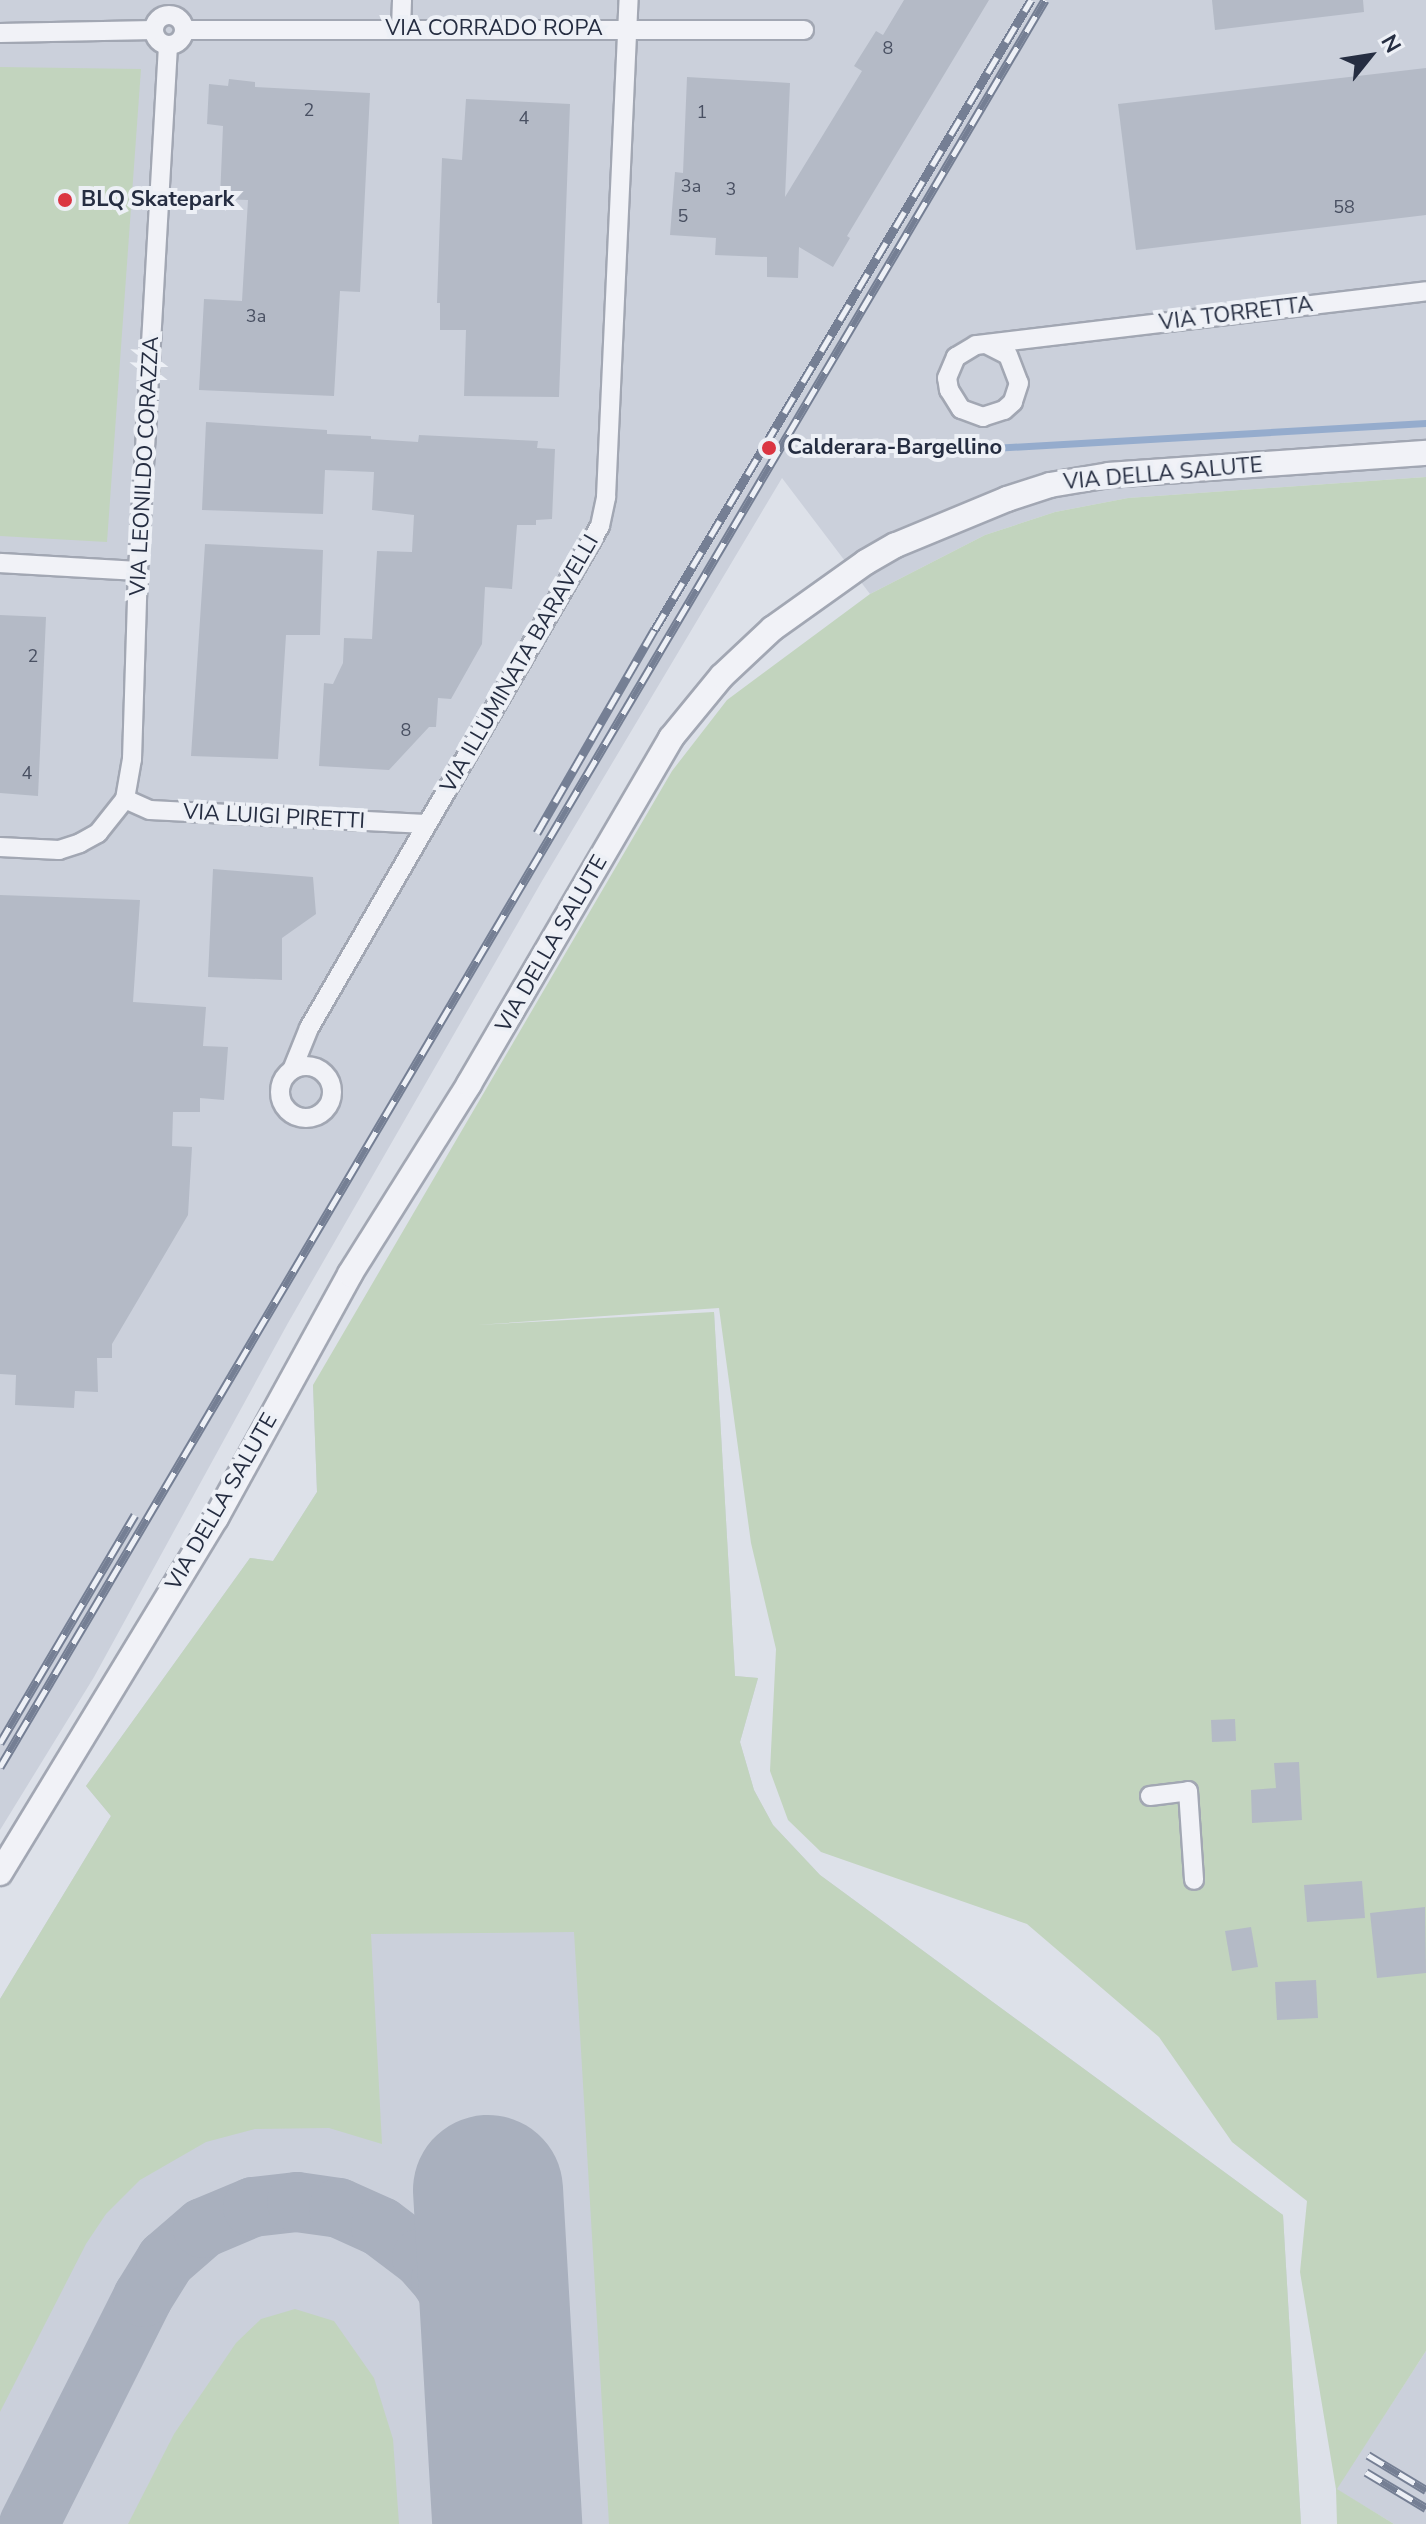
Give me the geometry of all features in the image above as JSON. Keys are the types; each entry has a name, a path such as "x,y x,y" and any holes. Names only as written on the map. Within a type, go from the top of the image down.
{"street":[{"path":"401,29 402,0"},
{"name":"VIA ILLUMINATA BARAVELLI","path":"292,1070 309,1028 408,863 426,824 600,526 606,497 629,0"},
{"path":"170,8 185,30 178,43 168,46 160,43 154,30 170,8"},
{"path":"0,33 154,30"},
{"name":"VIA CORRADO ROPA","path":"185,30 804,30"},
{"name":"VIA LEONILDO CORAZZA","path":"0,847 59,850 98,833 125,799 132,759 138,571 168,46"},
{"name":"VIA TORRETTA","path":"1047,336 1029,353 1018,373 1017,393 1004,410 983,417 961,409 949,390 950,367 965,350 1047,336 1426,291"},
{"path":"988,345 1008,355 1018,373"},
{"name":"VIA DELLA SALUTE","path":"0,1873 216,1518 350,1274 469,1084 671,738 722,676 772,629 866,562 896,545 1007,499 1050,485 1109,475 1426,453"},
{"path":"0,563 138,571"},
{"name":"VIA LUIGI PIRETTI","path":"125,799 150,810 426,824"},
{"path":"1150,1796 1188,1791 1194,1880"}],"shaded area":[{"path":"0,0 1426,0 1426,477 1128,498 1055,512 985,535 870,594 782,478 542,881 288,1323 94,1677 0,1830"},
{"path":"714,1312 735,1676 758,1678 740,1742 754,1790 773,1825 820,1875 1283,2215 1301,2524 0,2524 0,1999 111,1816 86,1786 250,1558 273,1561 317,1492 313,1385"},
{"path":"1426,2351 1426,2524 1394,2524 1336,2489"}],"green space":[{"name":"BLQ Skatepark","path":"0,67 141,69 107,542 0,536"},
{"path":"1426,477 1426,2351 1337,2489 1394,2524 1337,2524 1336,2489 1300,2272 1307,2201 1232,2142 1159,2037 1027,1924 821,1852 788,1820 770,1771 776,1649 751,1543 719,1308 477,1325 714,1312 735,1676 758,1678 740,1742 754,1790 773,1825 820,1875 1283,2215 1301,2524 609,2524 574,1932 371,1934 382,2144 329,2128 255,2129 206,2142 140,2180 106,2214 86,2244 0,2412 0,1999 111,1816 86,1786 250,1558 273,1561 317,1492 313,1385 672,771 727,700 870,594 985,535 1055,512 1128,498"},
{"path":"295,2309 334,2321 374,2378 393,2439 399,2524 128,2524 174,2434 236,2343 261,2319"}],"building":[{"path":"904,0 989,0 847,236 850,238 833,267 799,247 798,278 767,277 767,257 715,255 716,238 670,235 675,172 683,173 687,77 790,83 785,197 862,71 854,66 876,31 883,35"},
{"path":"1212,0 1363,0 1364,12 1215,30"},
{"path":"1426,68 1426,215 1136,250 1118,104"},
{"path":"229,79 255,82 255,87 370,93 360,292 340,291 334,396 199,390 204,299 242,301 248,200 220,199 223,126 207,124 209,84 228,86"},
{"path":"466,99 570,104 559,397 464,396 466,330 440,330 440,303 437,303 442,158 462,160"},
{"path":"206,422 327,430 327,434 418,442 419,435 538,441 537,448 555,449 552,519 536,520 536,525 517,525 512,589 485,587 482,644 451,699 438,698 436,727 429,727 389,770 319,766 324,683 333,684 343,663 344,638 372,639 377,551 412,552 414,515 372,510 374,472 325,470 323,514 202,510"},
{"path":"205,544 323,550 320,635 286,635 278,759 191,756"},
{"path":"0,615 46,617 38,796 0,793"},
{"path":"213,869 313,877 316,914 282,938 282,980 208,977"},
{"path":"0,895 140,900 133,1002 206,1007 203,1046 228,1047 224,1100 200,1098 200,1112 173,1112 172,1146 192,1147 188,1215 112,1344 112,1358 97,1358 98,1392 75,1391 74,1408 15,1405 16,1375 0,1374"},
{"path":"1235,1719 1236,1741 1212,1742 1211,1720"},
{"path":"1299,1762 1302,1820 1252,1823 1251,1790 1276,1788 1274,1763"},
{"path":"1362,1881 1365,1918 1307,1922 1304,1885"},
{"path":"1425,1907 1426,1973 1377,1978 1370,1913"},
{"path":"1251,1927 1258,1967 1232,1971 1225,1931"},
{"path":"1316,1980 1318,2018 1277,2020 1275,1982"}],"waterway":[{"path":"976,449 1426,423"}],"taxiway":[{"path":"29,2524 143,2297 166,2260 203,2228 253,2207 297,2202 339,2208 381,2227 422,2258 441,2280 474,2334 500,2425"}],"runway":[{"path":"488,2190 507,2524"}],"railway":[{"path":"537,833 655,629 1031,0"},
{"path":"0,1767 1045,0"},
{"path":"0,1743 135,1515"},
{"path":"1368,2455 1426,2490"},
{"path":"1366,2472 1426,2508"}],"place":[{"name":"BLQ Skatepark","path":"65,200"},
{"name":"Calderara-Bargellino","path":"769,448"}]}
